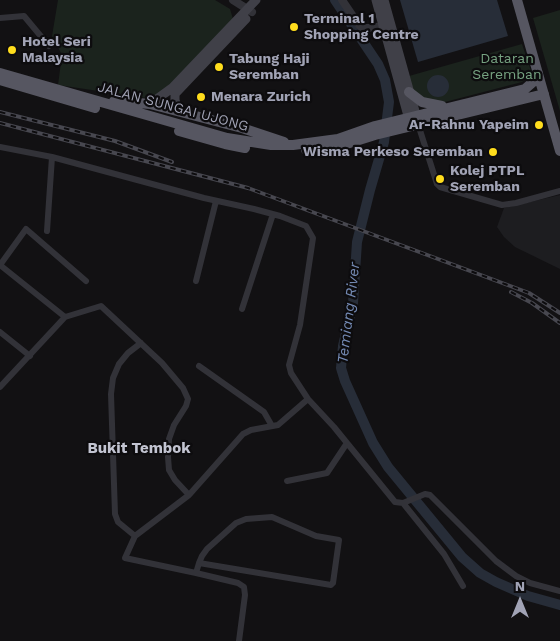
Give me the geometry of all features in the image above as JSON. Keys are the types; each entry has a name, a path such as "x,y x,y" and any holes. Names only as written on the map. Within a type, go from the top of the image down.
{"highway":[{"path":"518,0 560,149"},
{"name":"JALAN SUNGAI UJONG","path":"0,73 227,138 271,145 293,145 338,138 544,94"},
{"name":"JALAN SUNGAI UJONG","path":"413,121 452,107 526,88 533,82 538,73"},
{"name":"JALAN SUNGAI UJONG","path":"0,80 248,149 294,152 326,148 375,131"},
{"path":"410,92 416,99 430,105 452,107"},
{"path":"98,101 150,104 178,110 293,145"}],"main road":[{"path":"250,10 256,0"},
{"path":"178,110 175,94 186,78 250,10 262,0"},
{"path":"376,0 413,121"},
{"path":"384,0 410,92 413,121"},
{"path":"150,104 186,78"}],"street":[{"path":"233,0 250,10"},
{"path":"342,0 363,28 383,26"},
{"path":"0,18 24,16 49,46"},
{"path":"413,121 436,184 440,187 502,205 560,192"},
{"path":"0,147 52,157 216,201 273,214 306,226 312,238 300,325 290,365 291,373 308,399 395,502 406,502 424,494 430,495 496,561 516,576 530,583 560,591"},
{"path":"47,231 52,157"},
{"path":"196,281 216,201"},
{"path":"242,309 273,214"},
{"path":"65,318 0,265 26,229 86,281"},
{"path":"0,388 65,318 102,306 162,363 183,388 188,398 186,406 174,425 169,439 168,457 172,475 189,495"},
{"path":"0,332 30,356"},
{"path":"135,536 118,522 115,514 110,394 113,378 119,364 128,353 141,343"},
{"path":"199,366 264,412 272,426"},
{"path":"239,641 245,595 244,587 238,583 125,558 135,536 189,495 243,434 278,425 308,399"},
{"path":"287,481 327,473 347,443"},
{"path":"406,502 444,554 463,586"},
{"path":"196,573 199,563 202,556 207,549 236,523 246,519 272,517 316,536 339,540 340,542 333,583 331,585 199,563"}],"shaded area":[{"path":"400,0 497,0 508,36 418,62"},
{"path":"438,75 446,78 449,86 446,94 438,97 430,94 427,86 430,78"},
{"path":"560,195 560,269 515,247 497,227 504,208"}],"green space":[{"path":"58,0 215,0 230,9 233,19 161,97 153,99 58,85 62,55 52,36"},
{"path":"560,10 560,111 533,18"},
{"name":"Dataran Seremban","path":"522,44 532,74 522,82 445,102 424,99 412,90 409,76"}],"waterway":[{"name":"Temiang River","path":"335,0 378,64 385,80 389,102 384,142 357,242 353,303 343,346 341,368 345,381 373,443 388,467 462,557 480,573 496,582 528,596 560,605"}],"railway":[{"path":"0,112 115,141 172,162"},
{"path":"0,123 248,188 529,293 560,313"},
{"path":"511,292 532,303 560,323"}],"place":[{"name":"Terminal 1 Shopping Centre","path":"294,27"},
{"name":"Hotel Seri Malaysia","path":"12,50"},
{"name":"Tabung Haji Seremban","path":"219,67"},
{"name":"Menara Zurich","path":"201,97"},
{"name":"Ar-Rahnu Yapeim","path":"539,125"},
{"name":"Wisma Perkeso Seremban","path":"493,152"},
{"name":"Kolej PTPL Seremban","path":"440,179"}],"district":[{"name":"Bukit Tembok","path":"139,449"}]}
